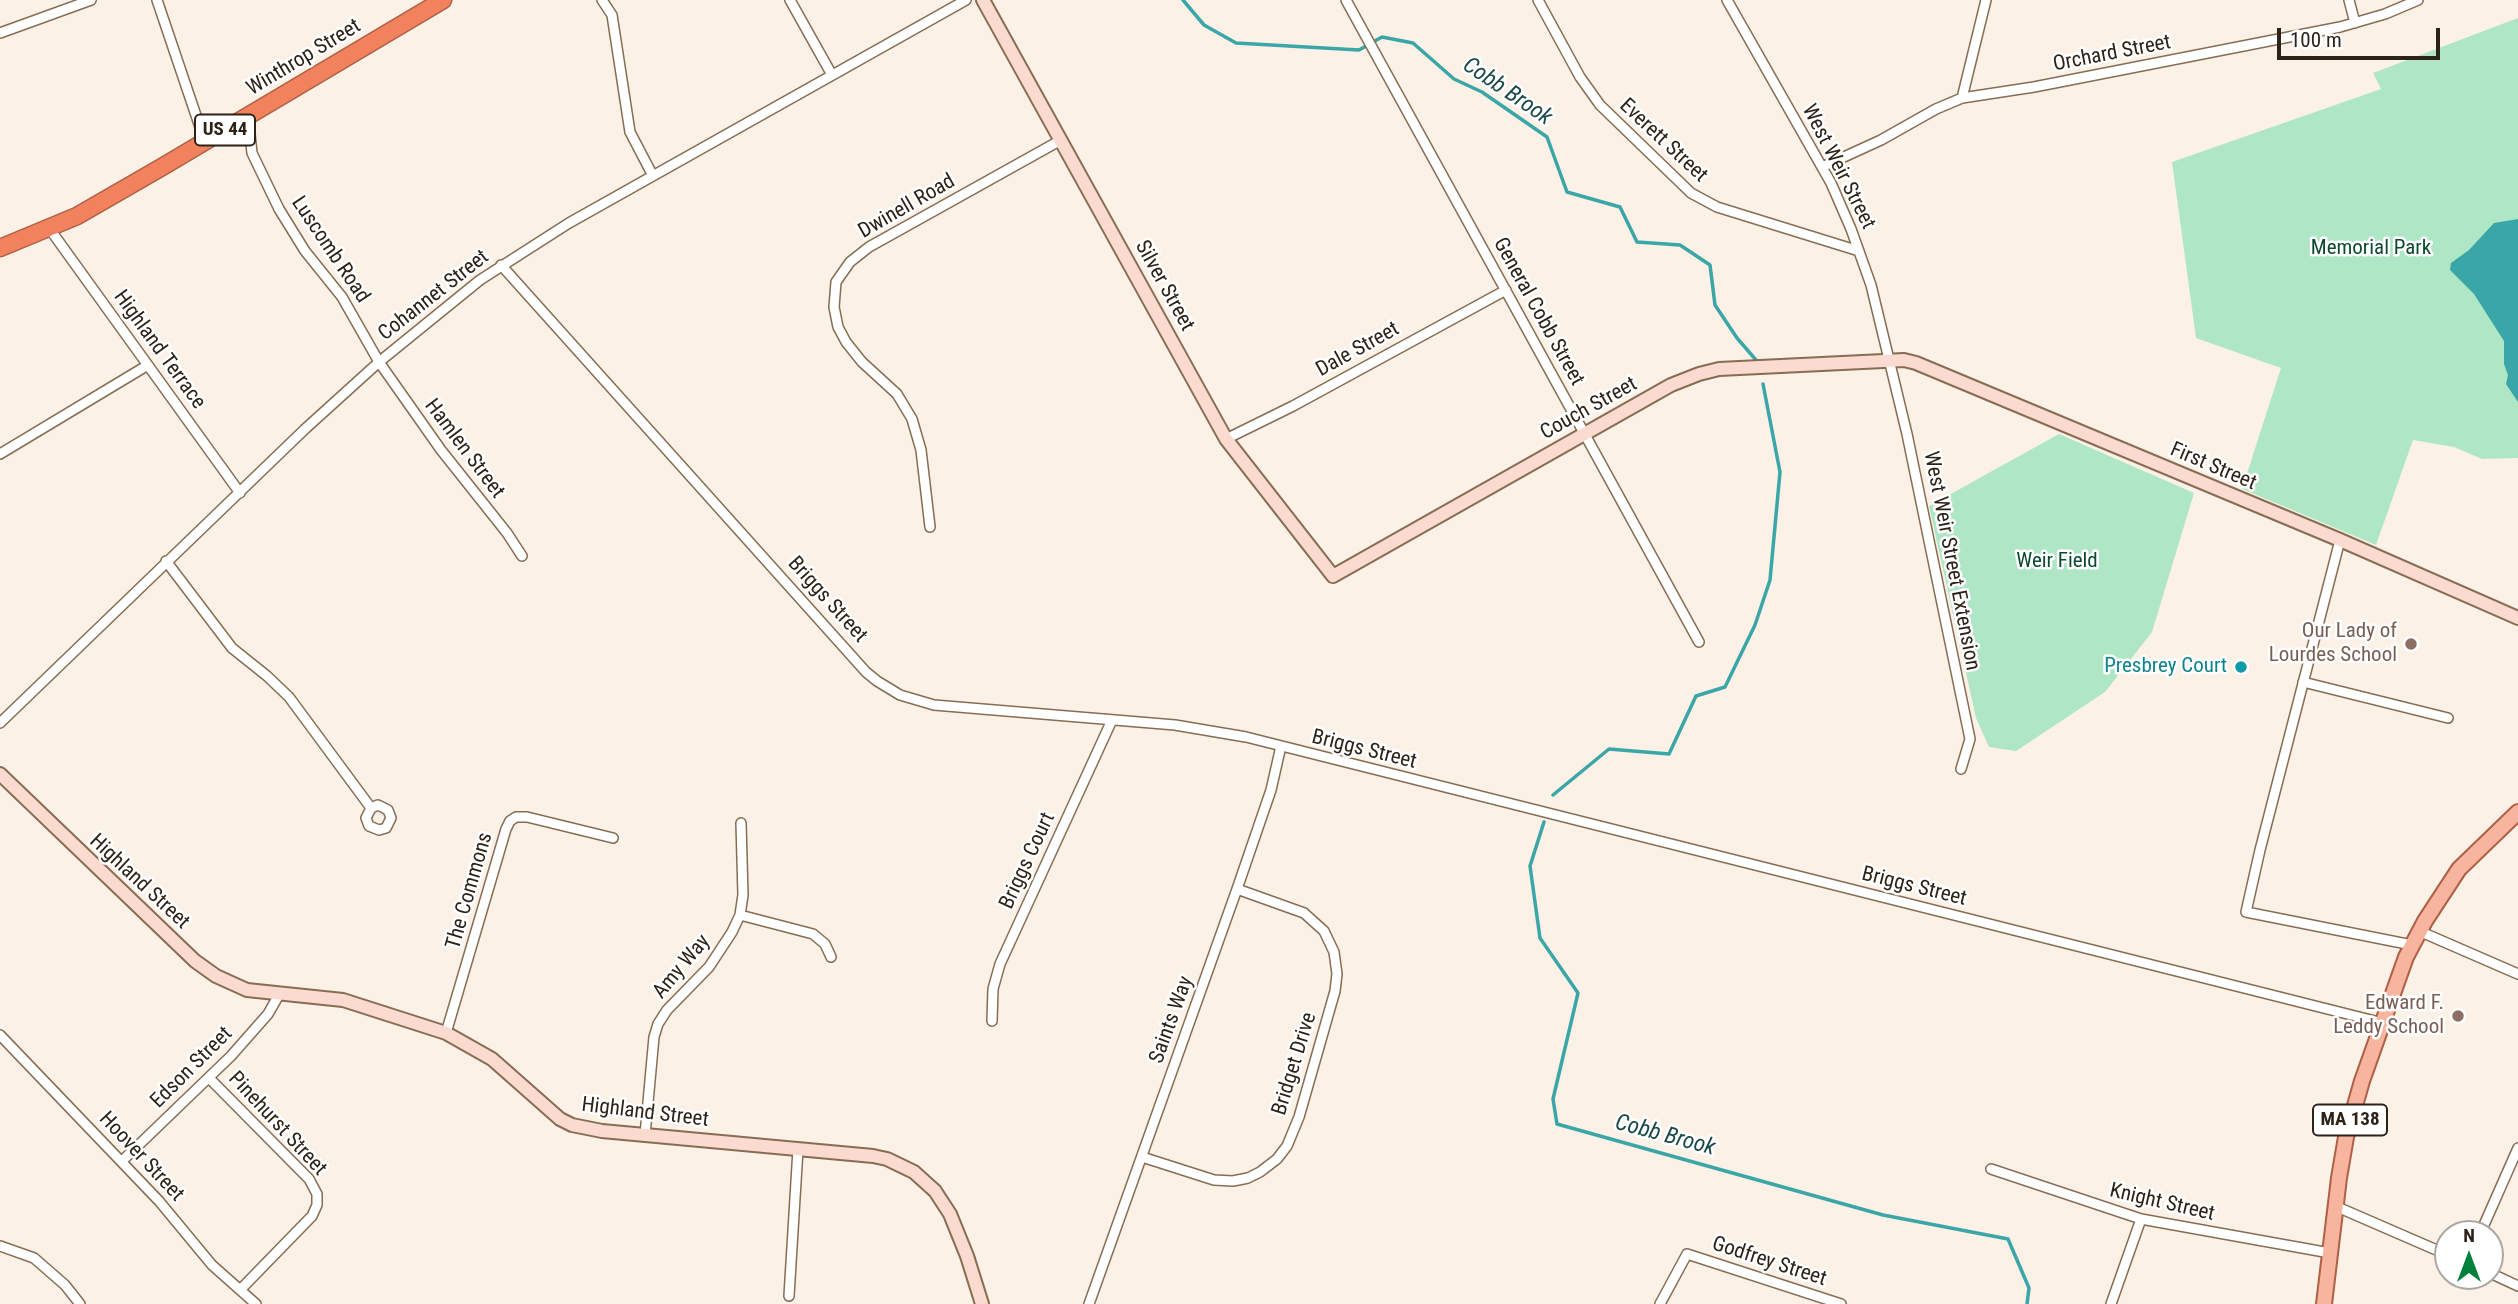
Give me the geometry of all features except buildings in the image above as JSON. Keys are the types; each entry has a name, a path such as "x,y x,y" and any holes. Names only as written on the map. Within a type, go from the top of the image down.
{"highway":[{"name":"Winthrop Street","path":"0,248 77,215 443,0"}],"main road":[{"name":"MA 138","path":"2324,1304 2341,1161 2349,1125 2412,945 2459,870 2518,812"}],"street":[{"path":"0,33 91,0"},
{"path":"157,0 205,142"},
{"path":"602,0 612,15 630,132 653,176"},
{"path":"790,0 832,75"},
{"name":"Cohannet Street","path":"0,723 305,429 379,362 501,265 562,227 966,0"},
{"name":"Silver Street","path":"983,0 1226,439 1333,576"},
{"name":"General Cobb Street","path":"1346,0 1699,642"},
{"name":"Everett Street","path":"1538,0 1569,59 1600,105 1692,193 1717,207 1859,251"},
{"name":"West Weir Street","path":"1727,0 1822,167 1846,215 1890,361"},
{"path":"1962,98 1986,0"},
{"path":"2349,0 2355,23"},
{"name":"Orchard Street","path":"1822,167 1962,98 2175,60 2355,23 2418,0"},
{"name":"Luscomb Road","path":"248,116 252,153 279,209 305,251 342,297 379,362"},
{"name":"Dwinell Road","path":"930,527 921,450 912,419 897,394 846,342 838,327 834,307 836,282 850,262 869,247 1061,140"},
{"name":"Highland Terrace","path":"49,228 240,493"},
{"name":"Briggs Street","path":"501,265 877,681 900,695 934,705 1218,731 2383,1023"},
{"name":"Dale Street","path":"1226,439 1293,406 1506,290"},
{"name":"Couch Street","path":"1333,576 1671,385 1699,374 1719,369 1890,361"},
{"name":"First Street","path":"1890,361 1916,363 2340,540 2518,618"},
{"name":"West Weir Street Extension","path":"1890,361 1970,738 1961,769"},
{"name":"Hamlen Street","path":"379,362 441,450 522,556"},
{"path":"0,454 148,365"},
{"path":"2340,540 2246,912 2412,945"},
{"path":"166,561 232,649 289,697 371,808"},
{"path":"2303,682 2448,718"},
{"name":"Briggs Court","path":"992,1021 993,989 1000,964 1112,720"},
{"name":"Saints Way","path":"1089,1304 1237,889 1271,790 1281,746"},
{"name":"Highland Street","path":"0,774 195,961 216,976 247,990 343,1000 446,1033 492,1059 560,1119 572,1125 594,1130 859,1154 887,1159 914,1172 935,1191 950,1214 982,1304"},
{"name":"The Commons","path":"446,1033 510,821 516,817 527,817 613,838"},
{"name":"Amy Way","path":"645,1135 654,1037 658,1024 667,1010 709,967 740,915 743,895 741,822"},
{"name":"Bridget Drive","path":"1142,1157 1214,1180 1233,1181 1248,1178 1277,1159 1287,1146 1299,1117 1335,991 1337,974 1334,952 1324,931 1304,913 1237,889"},
{"path":"740,915 813,934 825,944 831,957"},
{"path":"2419,931 2518,974"},
{"name":"Edson Street","path":"122,1161 209,1078 268,1014 280,993"},
{"name":"Hoover Street","path":"0,1035 171,1214 212,1265 256,1304"},
{"name":"Pinehurst Street","path":"209,1078 309,1179 317,1194 317,1205 312,1216 240,1290"},
{"path":"2486,1220 2518,1148"},
{"path":"789,1296 798,1149"},
{"name":"Knight Street","path":"1991,1169 2141,1219 2330,1253"},
{"path":"2336,1206 2434,1249"},
{"path":"2111,1304 2141,1219"},
{"path":"0,1246 34,1258 65,1285 80,1304"},
{"name":"Godfrey Street","path":"1660,1304 1687,1254 1841,1304"}],"green space":[{"name":"Memorial Park","path":"2518,18 2518,458 2482,459 2454,447 2413,440 2376,545 2242,489 2281,368 2196,338 2172,162 2381,89 2373,73"},
{"name":"Weir Field","path":"2059,434 2194,493 2152,632 2105,692 2016,751 1989,747 1976,718 1929,506"}],"water":[{"path":"2518,219 2518,402 2506,384 2508,375 2504,364 2504,341 2474,294 2450,270 2451,263 2469,250 2494,223"}],"waterway":[{"name":"Cobb Brook","path":"1183,0 1204,25 1236,43 1359,50 1382,37 1413,43 1454,79 1482,92 1547,137 1567,192 1620,207 1637,242 1680,245 1710,265 1715,305 1756,360"},
{"name":"Cobb Brook","path":"1553,795 1609,749 1669,754 1696,696 1725,687 1755,625 1770,580 1780,472 1763,384"},
{"name":"Cobb Brook","path":"1544,822 1530,866 1540,938 1578,993 1553,1099 1557,1124 1883,1215 2008,1239 2029,1288 2027,1304"}],"place":[{"name":"Our Lady of Lourdes School","path":"2411,644"},
{"name":"Presbrey Court","path":"2241,667"},
{"name":"Edward F. Leddy School","path":"2458,1016"}]}
